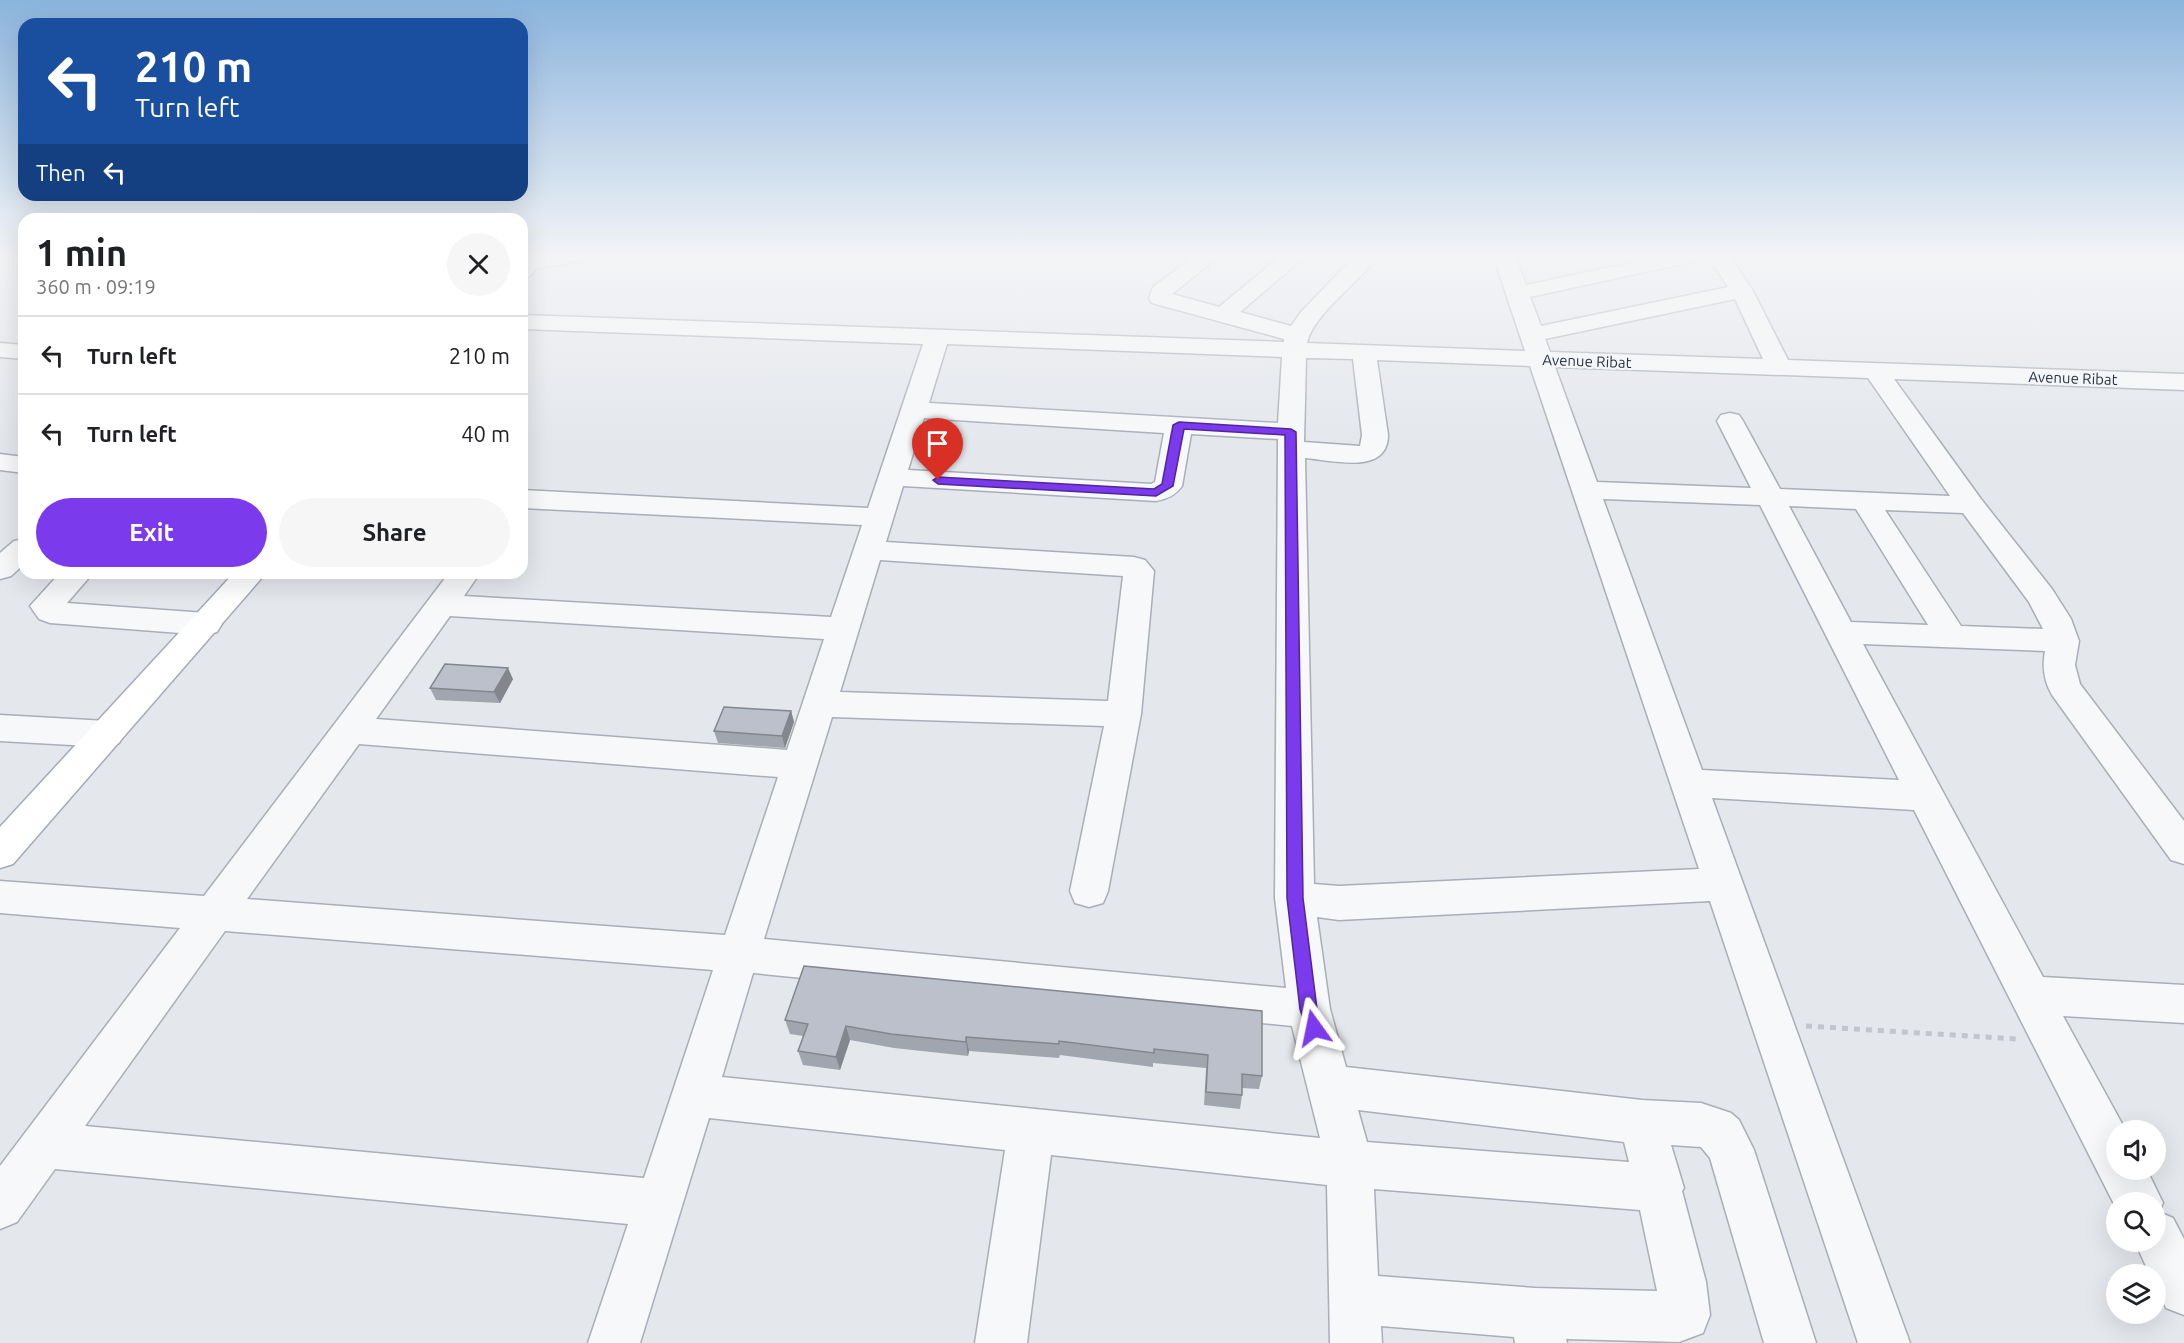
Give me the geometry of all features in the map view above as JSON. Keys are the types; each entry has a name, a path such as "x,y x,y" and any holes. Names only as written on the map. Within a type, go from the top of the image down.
{"main road":[{"path":"0,853 246,579"}],"street":[{"path":"1230,318 1296,343"},
{"path":"1309,318 1296,343 1291,440 1295,898 1309,1009 1350,1164 1355,1321 1538,1328 1685,1315 1685,1302 1660,1188 1642,1122"},
{"path":"1527,318 1884,1343"},
{"path":"1537,347 1644,318"},
{"path":"1755,318 1779,367"},
{"name":"Avenue Ribat","path":"528,322 937,337 1296,343 1364,353 1537,347 1779,367 2184,382"},
{"path":"614,1343 937,337"},
{"path":"0,350 18,352"},
{"path":"913,410 1179,425 1291,440 1363,455 1371,452 1375,446 1364,353"},
{"path":"1876,371 1971,505 2041,596 2055,620 2063,641 2059,665 2064,687 2184,849"},
{"path":"1730,421 2106,1141"},
{"path":"892,477 1156,493 1168,486 1179,425"},
{"path":"0,462 18,464"},
{"path":"1588,490 1971,505"},
{"path":"528,500 874,533 1134,567 1139,571 1124,714 1089,891"},
{"path":"1865,501 1952,636"},
{"path":"0,568 18,553"},
{"path":"72,579 46,606 50,612 206,624"},
{"path":"0,1205 460,579"},
{"path":"441,605 843,629"},
{"path":"1840,632 2063,641"},
{"path":"819,704 1124,714"},
{"path":"0,728 107,734"},
{"path":"349,730 800,765"},
{"path":"1689,783 1926,796"},
{"path":"1295,898 1339,903 1725,884"},
{"path":"0,897 739,954 1309,1009"},
{"path":"2030,995 2184,1004"},
{"path":"1330,1086 1642,1122 1701,1125 1715,1129 1728,1142 1790,1343"},
{"path":"694,1095 1350,1164 1660,1188"},
{"path":"1001,1343 1031,1130"},
{"path":"44,1145 659,1203"},
{"path":"2165,1252 2184,1290"}],"path":[{"path":"1772,1024 2054,1041"}],"building":[{"path":"445,664 508,668 494,692 430,688"},
{"path":"724,707 791,711 782,736 714,731"},
{"path":"804,966 1262,1011 1262,1076 1242,1074 1242,1095 1206,1092 1208,1055 1154,1049 1154,1053 1059,1041 1059,1044 966,1037 966,1042 891,1034 846,1026 836,1057 798,1051 808,1024 785,1020"}],"route":[{"path":"938,480 1156,493 1168,486 1179,425 1291,432 1295,898 1309,1009 1314,1028"}]}
